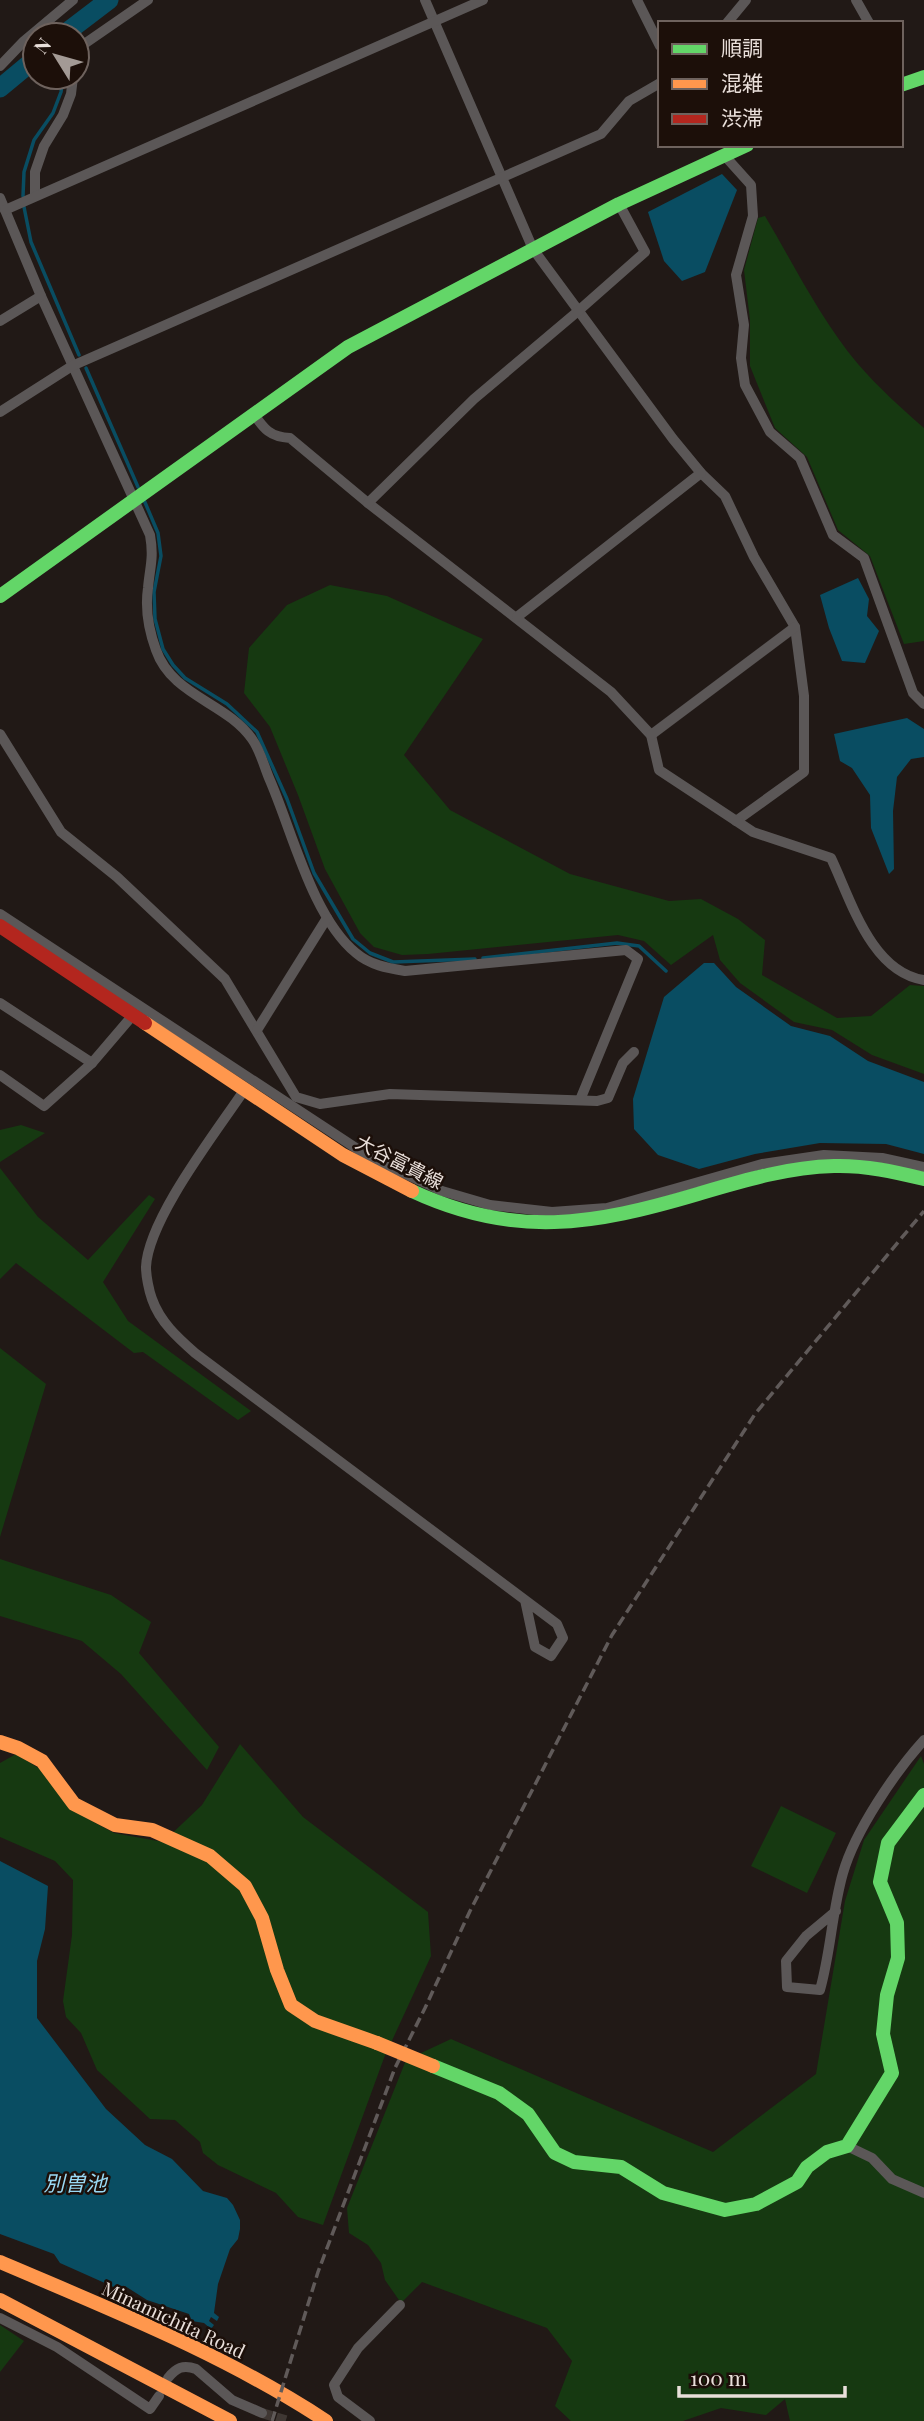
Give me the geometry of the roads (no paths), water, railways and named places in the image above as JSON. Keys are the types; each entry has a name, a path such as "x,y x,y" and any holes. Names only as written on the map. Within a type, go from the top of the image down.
{"main road":[{"path":"903,83 924,77"},
{"path":"0,596 348,347 619,204 742,147"},
{"name":"大谷富貴線","path":"0,926 353,1161 410,1192 471,1213 521,1221 565,1223 610,1218 744,1181 826,1166 869,1167 924,1179"},
{"path":"0,1742 42,1761 74,1804 115,1825 152,1830 210,1856 245,1886 262,1918 277,1971 291,2005 315,2021 377,2043 499,2093 528,2114 555,2153 574,2162 621,2167 663,2193 725,2210 756,2204 797,2182 807,2166 827,2152 847,2146 892,2074 883,2034 887,1995 898,1958 897,1923 880,1882 888,1843 924,1795"},
{"name":"Minamichita Road","path":"0,2262 181,2341 274,2387 326,2421"},
{"path":"0,2300 230,2421"}],"street":[{"path":"0,66 24,41 73,0"},
{"path":"91,40 148,0"},
{"path":"425,0 533,249 673,439 701,473 725,496 754,557 795,627 804,696 804,772 736,821"},
{"path":"5,209 483,0"},
{"path":"637,0 658,42"},
{"path":"729,21 746,0"},
{"path":"856,0 868,21"},
{"path":"0,412 72,366 601,134 629,101 658,84"},
{"path":"35,196 36,172 44,146 63,116 71,91"},
{"path":"724,155 751,185 753,215 736,275 744,325 741,358 745,385 770,432 800,458 833,535 864,558 913,693 924,704"},
{"path":"0,198 72,366 150,535 154,555 148,589 148,621 157,652 176,681 235,721 253,740 307,876 327,918 356,954 379,967 405,971 626,950 638,959 580,1100"},
{"path":"368,503 474,399 645,252 619,204"},
{"path":"0,321 41,296"},
{"path":"253,413 264,430 275,437 290,438 368,503 611,691 651,735 659,770 753,832 831,858 870,941 890,965 911,978 924,980"},
{"path":"517,617 701,473"},
{"path":"651,735 795,627"},
{"path":"0,734 61,832 117,877 225,979 296,1097 320,1104 390,1094 597,1101 608,1098 623,1063 634,1052"},
{"path":"0,914 371,1158 442,1191 478,1202 552,1212 607,1208 762,1164 824,1154 882,1158 924,1167"},
{"path":"257,1030 327,918"},
{"path":"0,1003 92,1063"},
{"path":"0,1074 44,1106 92,1063 133,1015"},
{"path":"245,1089 167,1206 152,1240 146,1268 152,1300 169,1330 195,1353 525,1600 557,1624 563,1638 551,1656 535,1647 525,1600"},
{"path":"836,1911 806,1936 786,1961 787,1987 820,1990 828,1961 843,1873 855,1843 877,1806 921,1748"},
{"path":"847,2146 872,2158 892,2179 924,2193"},
{"path":"370,2421 338,2397 334,2392 334,2385 358,2348 400,2305"},
{"path":"0,2318 57,2347 150,2409 159,2396"},
{"path":"168,2378 180,2367 189,2366 232,2400 262,2413"}],"water":[{"path":"722,174 737,190 705,272 682,281 664,261 648,212"},
{"path":"858,578 869,599 867,616 879,631 865,663 842,661 820,595"},
{"path":"907,718 924,729 924,757 911,759 897,777 893,811 894,869 889,874 871,828 870,795 852,768 840,761 834,734"},
{"path":"704,963 714,963 736,987 791,1026 830,1036 868,1061 924,1082 924,1154 886,1144 820,1143 755,1154 699,1169 658,1155 634,1129 633,1099 664,997"},
{"name":"別曽池","path":"0,1861 48,1886 45,1929 37,1961 37,2018 106,2109 145,2145 172,2159 203,2191 227,2198 240,2220 238,2239 230,2249 218,2284 214,2313 219,2317 217,2321 211,2317 209,2321 214,2325 211,2329 204,2323 192,2321 189,2314 147,2300 125,2286 116,2288 60,2263 54,2254 0,2234"}],"waterway":[{"path":"81,21 109,0"},
{"path":"0,88 21,71"},
{"path":"23,196 24,172 34,140 53,113 61,91"},
{"path":"24,207 31,242 79,355"},
{"path":"86,368 138,487"},
{"path":"144,500 158,533 161,556 154,592 155,619 163,649 185,678 227,704 257,732 287,799 314,873 353,939 370,953 393,962 475,959"},
{"path":"483,958 617,943 639,946 666,971"}],"tunnel":[{"path":"262,2413 288,2421"}],"railway":[{"path":"272,2421 318,2272 395,2068 470,1911 612,1635 755,1414 924,1211"}]}
